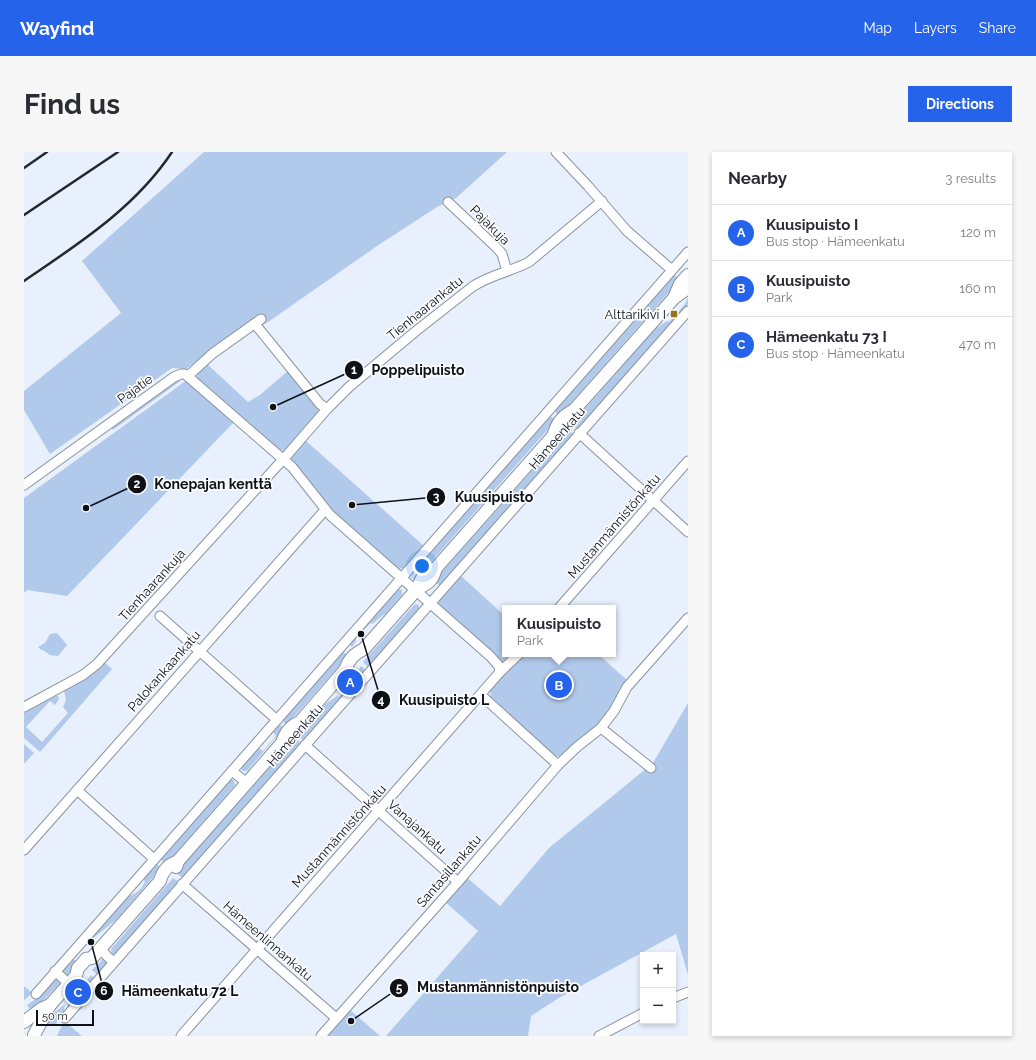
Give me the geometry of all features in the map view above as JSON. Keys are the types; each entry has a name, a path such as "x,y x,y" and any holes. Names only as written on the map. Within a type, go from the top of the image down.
{"main road":[{"name":"Hämeenkatu","path":"674,298 680,284 688,275"},
{"name":"Hämeenkatu","path":"34,1036 50,1005 72,980 78,968 86,960 96,954 160,881 166,868 178,860 282,743 288,729 292,725 300,722 345,670 349,660 356,653 364,649 416,589 420,580 427,571 436,568 552,436 556,425 565,415 574,410 674,298 688,288"},
{"name":"Hämeenkatu","path":"24,1022 50,1005"},
{"path":"24,1026 34,1036"}],"street":[{"path":"556,152 628,231 672,270"},
{"name":"Tienhaarankatu","path":"283,459 327,409 349,387 416,331 472,287 488,277 529,262 547,249 602,201"},
{"name":"Pajakuja","path":"448,202 497,248 502,254 507,271"},
{"name":"Hämeenkatu","path":"36,994 688,252"},
{"name":"Hämeenkatu","path":"65,1018 688,311"},
{"path":"327,409 320,404 258,322 212,354 188,376 292,467 325,510 401,578 416,589 494,660 500,672"},
{"name":"Pajatie","path":"24,485 174,377 181,374 188,376"},
{"path":"579,433 688,532"},
{"name":"Tienhaarankuja","path":"24,707 83,675 97,664 283,459"},
{"name":"Mustanmännistönkatu","path":"562,605 688,461"},
{"name":"Palokankaankatu","path":"24,850 325,510"},
{"path":"160,616 277,720"},
{"name":"Santasillankatu","path":"321,1036 458,882 558,765 577,747 601,728 614,711 627,687 688,618"},
{"name":"Mustanmännistönkatu","path":"180,1036 481,696 500,672 516,657"},
{"path":"481,696 558,765"},
{"path":"601,728 651,768"},
{"name":"Vanajankatu","path":"305,745 380,810 458,882"},
{"path":"232,771 246,783"},
{"path":"77,790 154,859"},
{"name":"Hämeenlinnankatu","path":"182,884 336,1018"},
{"path":"96,954 113,962"},
{"path":"55,971 72,980"},
{"path":"676,997 688,992"},
{"path":"599,1036 640,1015"}],"shaded area":[{"path":"204,152 507,152 456,198 437,207 377,246 268,322 255,329 228,337 186,369 172,368 50,454 24,410 24,391 121,313 82,261"},
{"path":"674,275 678,278 678,282 559,416 555,409"},
{"path":"688,297 688,304 578,429 571,425 655,329 667,321 669,322 685,304"},
{"path":"206,363 248,402 260,395 289,370 318,408 318,414 287,449 281,451 276,449 197,378 198,371"},
{"path":"183,379 113,430 111,427 173,382"},
{"path":"187,380 234,422 67,596 27,590 24,593 24,498"},
{"path":"550,416 556,420 423,571 417,566"},
{"path":"568,430 573,434 440,586 434,581"},
{"path":"305,440 424,546 404,568 398,569 327,507 291,458"},
{"path":"460,575 502,613 502,657 512,657 508,662 502,663 438,605 439,600"},
{"path":"398,589 402,590 402,595 386,613 372,624 371,623 356,637 356,641 352,647 349,644"},
{"path":"415,604 419,605 419,609 368,667 363,662"},
{"path":"57,633 67,645 58,656 50,655 38,647 45,643 50,634"},
{"path":"342,651 348,656 287,725 281,720"},
{"path":"519,657 601,657 628,681 613,706 596,729 560,756 555,756 491,700 490,688"},
{"path":"104,662 112,669 40,752 24,738 24,711 54,695 58,696 59,699 55,705 50,701 26,727 42,742 68,713 63,707 66,700 64,690"},
{"path":"361,666 366,670 303,740 297,736 325,704 337,696 339,697 352,681"},
{"path":"688,703 688,975 676,934 643,952 640,952 640,954 557,999 531,1016 528,1036 386,1036 478,931 444,901 466,877 500,906 549,848 653,763"},
{"path":"278,723 284,728 247,771 242,771 242,766 257,747 263,751 276,736 272,731"},
{"path":"295,738 301,743 183,878 176,873"},
{"path":"24,744 34,753 24,764"},
{"path":"228,780 234,780 235,785 166,864 160,859"},
{"path":"156,863 161,868 116,920 92,939 90,938 127,896 133,895 140,890 145,882 143,878"},
{"path":"173,878 179,882 117,953 112,954 111,949"},
{"path":"72,958 78,963 68,975 65,974 62,970"},
{"path":"104,958 107,961 106,965 97,974 92,970"},
{"path":"91,975 94,978 67,1009 68,1004"},
{"path":"55,978 60,980 60,983 32,1012 27,1005 37,998"},
{"path":"24,986 31,992 34,988 35,991 24,1000"},
{"path":"65,1004 64,1011 55,1026 49,1026 45,1023 54,1013"},
{"path":"349,1009 380,1036 329,1036 327,1034"},
{"path":"64,1021 82,1036 57,1036"}],"railway":[{"path":"24,168 47,152"},
{"path":"24,215 118,152"},
{"path":"24,281 85,239 123,208 141,191 172,152"}],"place":[{"name":"Alttarikivi I","path":"674,314"},
{"name":"Poppelipuisto","path":"273,407"},
{"name":"Kuusipuisto","path":"352,505"},
{"name":"Konepajan kenttä","path":"86,508"},
{"name":"Kuusipuisto L","path":"361,634"},
{"name":"Kuusipuisto I","path":"350,682"},
{"name":"Kuusipuisto","path":"559,685"},
{"name":"Hämeenkatu 72 L","path":"91,942"},
{"name":"Hämeenkatu 73 I","path":"78,992"},
{"name":"Mustanmännistönpuisto","path":"351,1021"}]}
